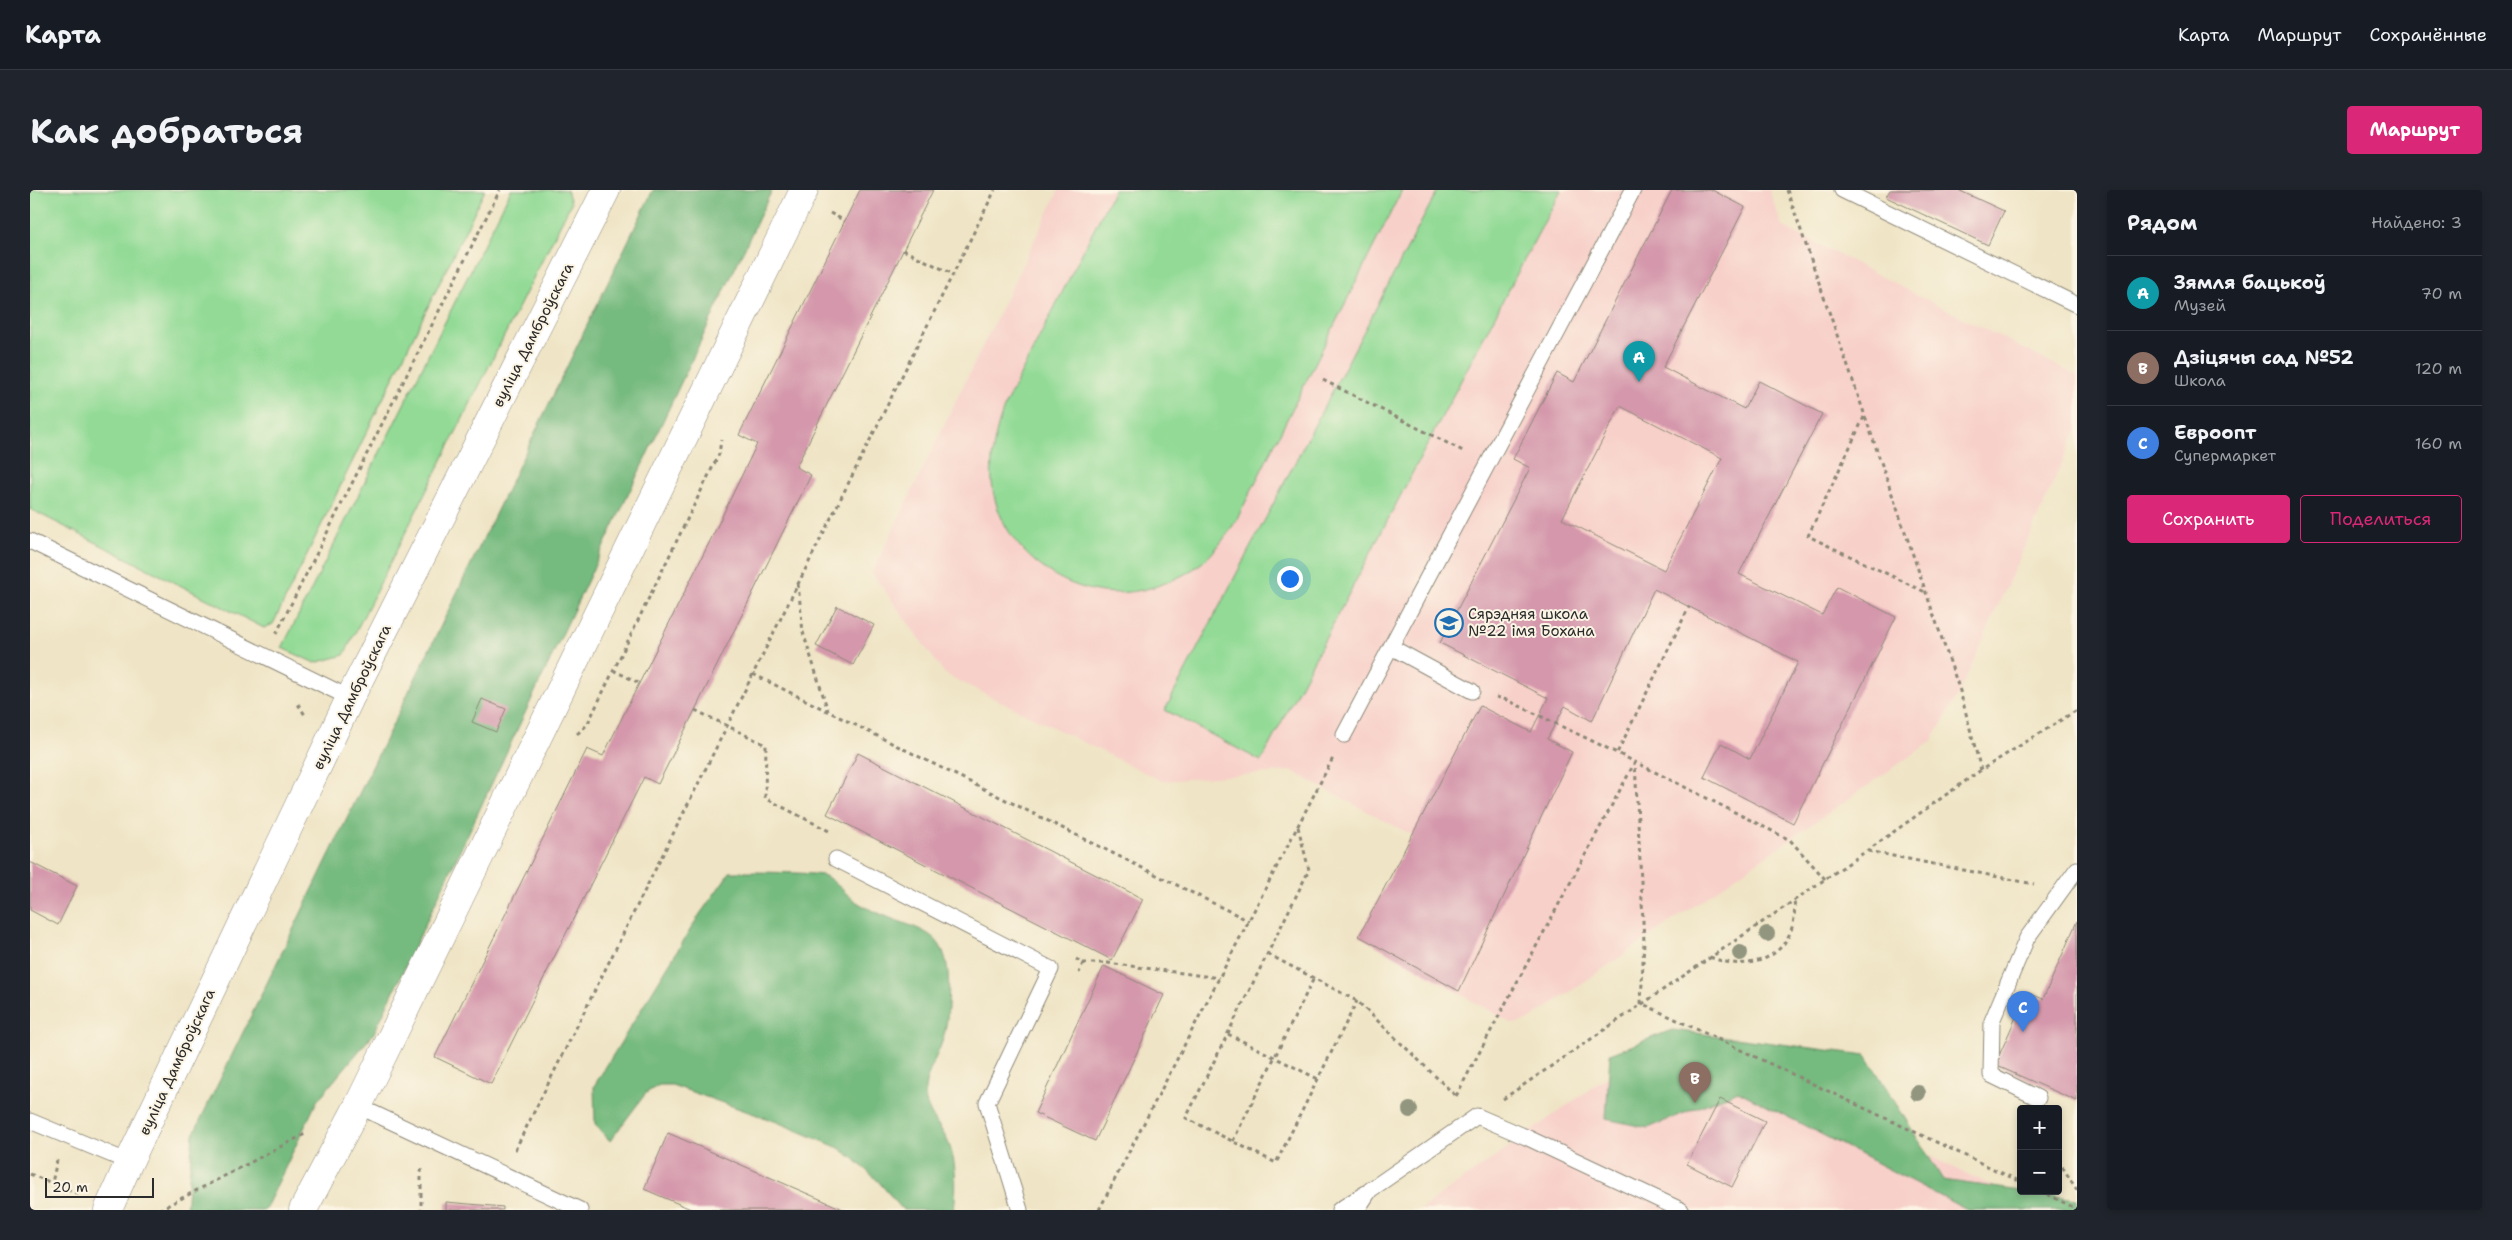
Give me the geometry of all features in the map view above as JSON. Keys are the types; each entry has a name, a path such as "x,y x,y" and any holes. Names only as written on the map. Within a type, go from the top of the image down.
{"main road":[{"name":"вуліца Дамброўскага","path":"108,1210 129,1162 350,698 606,190"},
{"path":"303,1210 358,1106 804,190"}],"lane":[{"path":"1344,735 1633,190"},
{"path":"1842,190 2077,304"},
{"path":"30,541 350,698"},
{"path":"1391,647 1472,691"},
{"path":"836,859 1051,969 987,1103 1020,1210"},
{"path":"2038,1098 1991,1075 1992,1021 2028,938 2077,869"},
{"path":"358,1106 503,1172 580,1210"},
{"path":"1339,1210 1477,1116 1681,1210"},
{"path":"30,1122 129,1162"},
{"path":"1358,1210 1370,1190"}],"path":[{"path":"271,660 272,641 500,190"},
{"path":"503,1172 995,190"},
{"path":"1787,190 1960,691 1981,770"},
{"path":"824,210 845,221"},
{"path":"903,250 953,274"},
{"path":"1323,380 1488,464"},
{"path":"1864,416 1808,536 1925,592"},
{"path":"798,584 803,632 828,711"},
{"path":"1617,754 1689,607"},
{"path":"613,670 639,683"},
{"path":"753,674 1249,921"},
{"path":"1472,691 1507,700 1790,840 1826,879"},
{"path":"695,710 727,726"},
{"path":"1268,954 1358,1001 1477,1116 1826,879 1981,770 2077,710"},
{"path":"1099,1210 1336,752"},
{"path":"1635,762 1644,941 1641,1003"},
{"path":"1456,1096 1635,762"},
{"path":"1298,827 1309,870 1186,1118 1276,1163 1358,1001"},
{"path":"1868,850 2062,890"},
{"path":"1710,957 1726,964 1745,964 1762,961 1779,950 1790,934 1796,916 1794,900"},
{"path":"1083,963 1108,963 1219,978"},
{"path":"1233,1141 1314,978"},
{"path":"1641,1003 2017,1180"},
{"path":"1228,1034 1318,1079"},
{"path":"159,1210 306,1133"},
{"path":"52,1183 62,1134"},
{"path":"2062,1166 2077,1190"},
{"path":"421,1168 421,1210"},
{"path":"30,1174 84,1197"},
{"path":"2048,1195 2077,1209"}],"shaded area":[{"name":"Сярэдняя школа №22 імя Бохана","path":"1059,190 1769,190 1782,226 2077,376 2077,429 1960,691 1932,741 1529,1020 1513,1024 1359,936 1412,835 1291,771 1162,781 945,674 872,573"},
{"path":"1652,1045 1744,1068 2043,1210 1420,1210"}],"green space":[{"path":"30,190 485,190 273,624 264,628 30,509"},
{"path":"511,190 567,190 571,203 344,655 315,663 282,648"},
{"path":"653,190 772,190 374,1033 317,1101 265,1210 186,1210 193,1135"},
{"path":"1114,190 1402,190 1236,521 1224,539 1205,560 1178,578 1141,590 1115,593 1083,588 1063,580 1029,556 1015,541 1004,523 996,504 992,483 994,443 1005,405"},
{"path":"1438,190 1561,190 1261,761 1165,710"},
{"path":"730,872 795,873 825,876 860,904 916,928 929,935 939,944 945,958 948,979 948,1008 944,1034 928,1075 925,1096 930,1112 945,1136 952,1153 956,1182 954,1210 903,1210 878,1181 839,1148 777,1122 672,1085 659,1085 646,1093 610,1141 595,1124 594,1086 700,914"},
{"path":"1672,1030 1866,1055 1943,1180 2017,1190 2017,1195 2049,1195 2077,1199 2077,1210 1967,1210 1738,1091 1648,1128 1606,1119 1610,1054"}],"building":[{"path":"860,190 933,190 796,467 811,475 695,710 658,784 644,777 491,1084 435,1057 587,749 603,756 714,533 757,444 739,435"},
{"path":"1672,190 1712,190 1745,207 1663,367 1744,409 1759,381 1822,414 1739,574 1822,615 1837,587 1896,617 1793,823 1704,777 1721,743 1750,759 1798,662 1654,589 1592,721 1565,706 1547,739 1572,752 1459,991 1359,936 1480,706 1531,732 1548,698 1440,643 1530,468 1513,459 1557,373 1574,382","holes":["1620,406 1722,458 1664,570 1562,519"]},
{"path":"1890,190 1958,190 2004,211 1988,245 1886,197"},
{"path":"837,606 874,625 853,665 816,646"},
{"path":"482,699 506,709 496,732 472,722"},
{"path":"858,753 1143,899 1112,960 827,814"},
{"path":"30,862 77,886 58,925 30,910"},
{"path":"2077,921 2077,1101 1995,1065 2027,992 2043,999"},
{"path":"1104,966 1164,995 1095,1141 1035,1113"},
{"path":"1720,1099 1765,1121 1732,1187 1687,1164"},
{"path":"668,1133 845,1210 693,1210 644,1189"},
{"path":"446,1202 503,1207 503,1210 446,1210"}],"place":[{"name":"Зямля бацькоў","path":"1639,382"},
{"name":"Сярэдняя школа №22 імя Бохана","path":"1449,623"},
{"name":"Евроопт","path":"2023,1032"},
{"name":"Дзіцячы сад №52","path":"1695,1103"}]}
